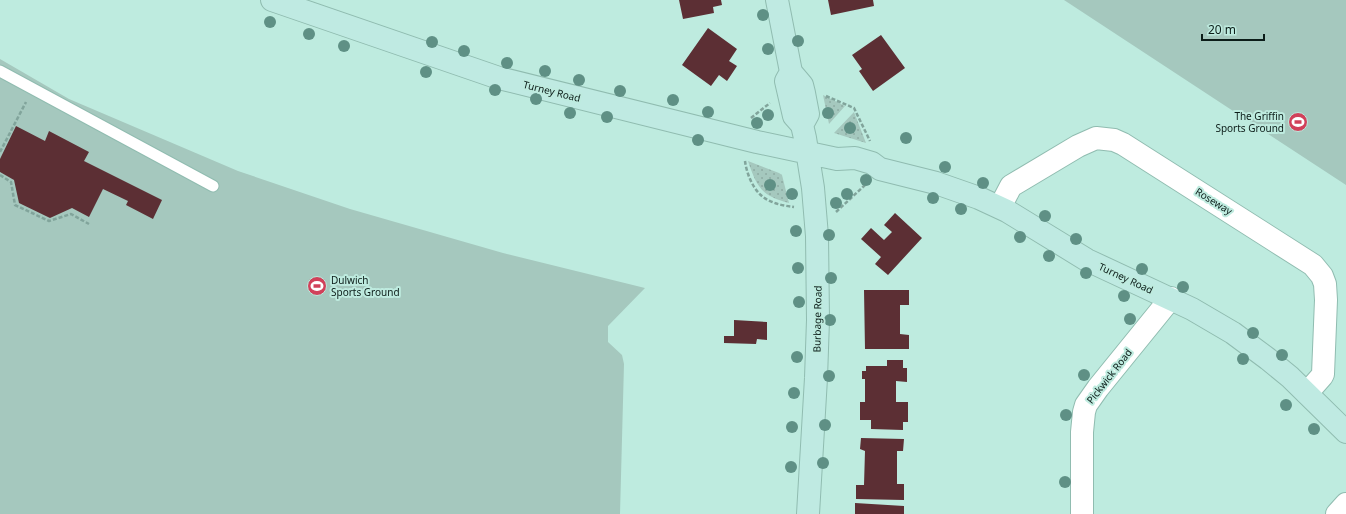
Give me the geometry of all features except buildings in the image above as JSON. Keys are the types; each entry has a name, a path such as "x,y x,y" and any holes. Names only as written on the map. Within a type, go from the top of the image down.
{"street":[{"name":"Turney Road","path":"272,0 499,78 757,142 837,159 854,174 873,176 880,169 936,182 978,198 1000,207 1087,260 1170,298 1215,322 1268,359 1307,393 1346,432"},
{"name":"Burbage Road","path":"777,0 791,72 802,85 808,114 802,125 816,210 818,274 816,378 808,514"},
{"name":"Roseway","path":"1000,207 1011,186 1078,146 1096,138 1114,140 1123,144 1318,269 1325,284 1326,300 1323,374 1307,393"},
{"name":"Pickwick Road","path":"1082,514 1082,432 1086,405 1170,298"},
{"path":"1337,514 1346,504"}],"lane":[{"path":"0,71 213,186"}],"path":[{"path":"0,152 33,89"},
{"path":"821,94 854,108 871,143"},
{"path":"751,118 771,103"},
{"path":"745,158 746,168 754,188 769,201 795,207"},
{"path":"0,175 11,182 15,205 49,221 71,214 89,224"},
{"path":"836,212 865,185"}],"shaded area":[{"name":"The Griffin Sports Ground","path":"1064,0 1346,0 1346,185"},
{"name":"Dulwich Sports Ground","path":"0,59 69,99 238,171 350,209 503,253 645,288 608,326 608,342 622,355 624,364 620,514 0,514"},
{"path":"823,95 845,106 829,124"},
{"path":"854,112 866,143 834,133"},
{"path":"748,161 782,175 789,203 772,197 762,190 754,178"}],"place":[{"name":"The Griffin Sports Ground","path":"1298,122"},
{"name":"Dulwich Sports Ground","path":"317,286"}]}
